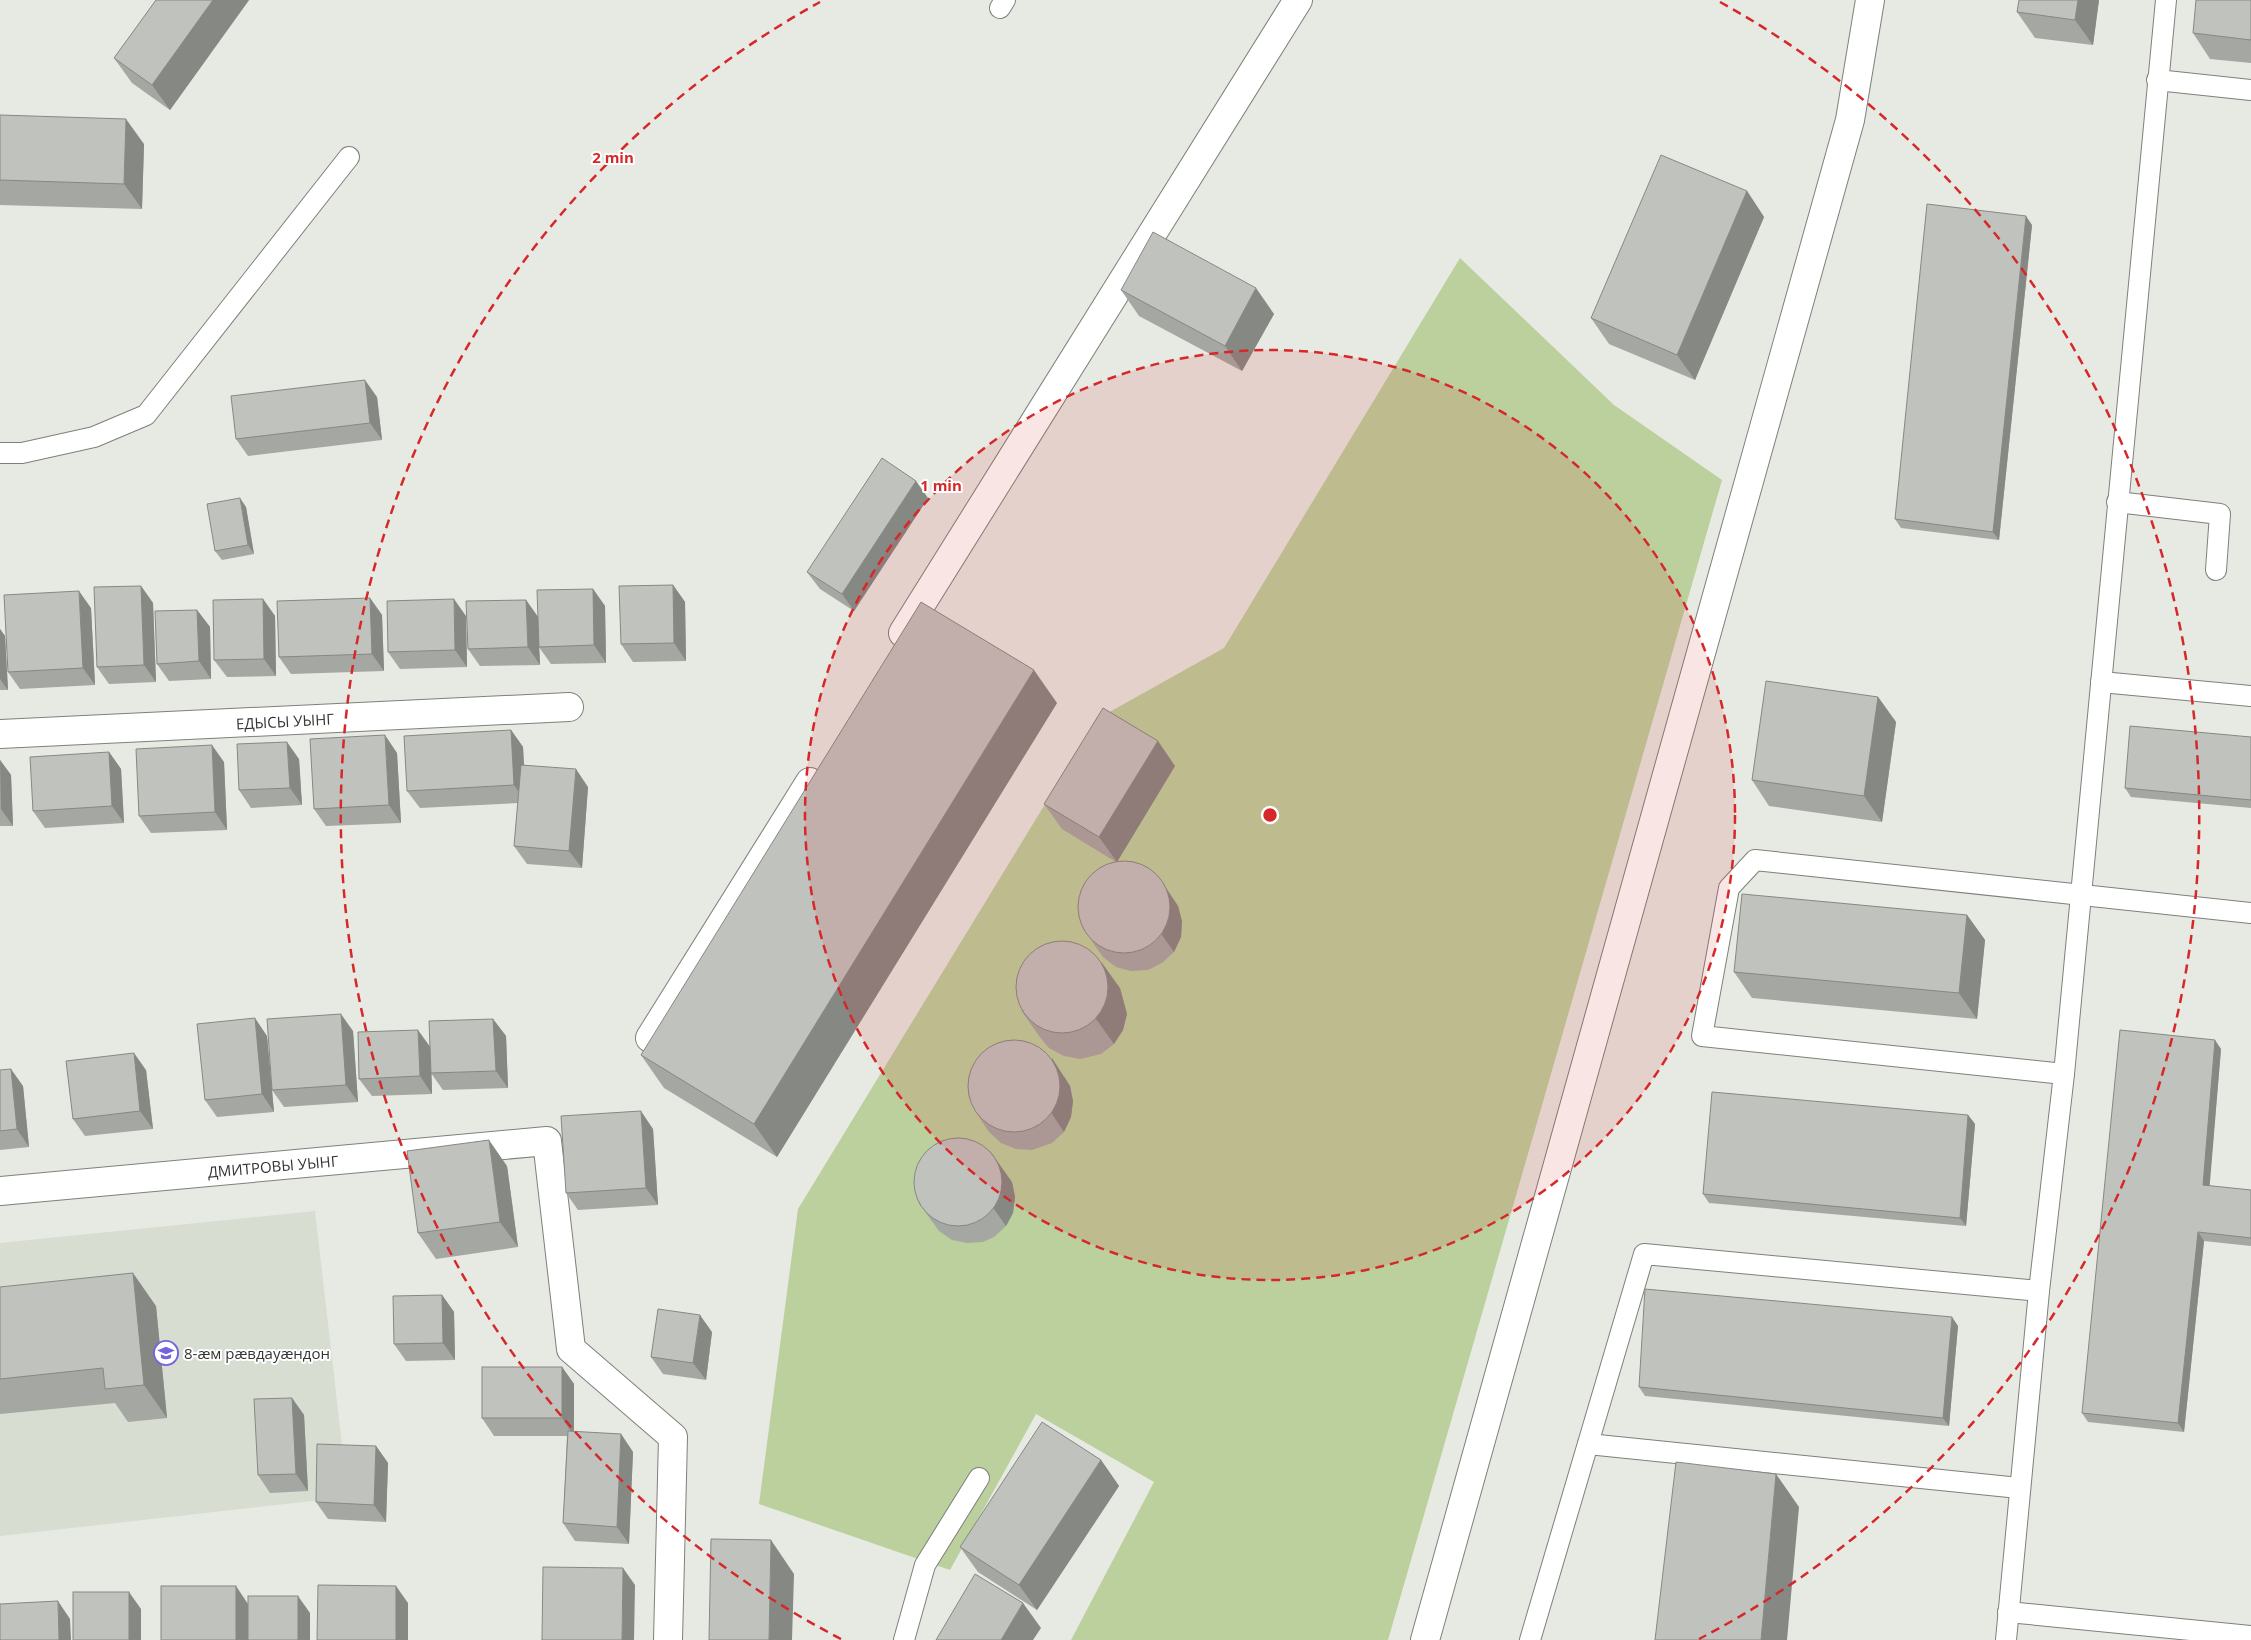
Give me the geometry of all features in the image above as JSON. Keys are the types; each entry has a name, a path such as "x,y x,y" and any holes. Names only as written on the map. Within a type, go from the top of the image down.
{"street":[{"path":"887,658 1298,0"},
{"path":"1425,1640 1850,120 1870,0"},
{"name":"ЕДЫСЫ УЫНГ","path":"0,734 569,707"},
{"path":"650,1038 824,759"},
{"name":"ДМИТРОВЫ УЫНГ","path":"0,1191 546,1142 572,1349 673,1437 668,1640"}],"lane":[{"path":"2006,1640 2039,1290 2064,1074 2166,0"},
{"path":"2157,80 2251,90"},
{"path":"0,453 22,453 94,438 146,415 349,157"},
{"path":"2117,502 2220,514 2216,570"},
{"path":"2101,682 2251,696"},
{"path":"2064,1074 1702,1036 1729,888 1755,860 2251,913"},
{"path":"1530,1640 1644,1254 2039,1290"},
{"path":"1588,1444 2019,1488"},
{"path":"904,1640 925,1565 979,1478"},
{"path":"2008,1612 2251,1636"}],"shaded area":[{"name":"8-æм рӕвдауӕндон","path":"315,1211 348,1497 0,1536 0,1243"}],"green space":[{"path":"1460,258 1614,405 1722,480 1388,1640 1071,1640 1154,1482 1036,1414 950,1570 759,1504 798,1209 1097,719 1224,648"}],"building":[{"path":"156,0 213,0 152,85 114,58"},
{"path":"2019,0 2078,0 2075,20 2017,12"},
{"path":"2196,0 2251,0 2251,40 2193,33"},
{"path":"0,115 126,119 124,184 0,180"},
{"path":"1661,155 1747,191 1677,355 1591,318"},
{"path":"1927,204 2026,216 1993,532 1895,519"},
{"path":"1153,232 1256,288 1225,346 1121,290"},
{"path":"365,380 370,423 236,439 231,396"},
{"path":"882,458 916,481 842,594 807,572"},
{"path":"240,498 248,545 215,551 207,504"},
{"path":"673,585 674,643 621,644 619,586"},
{"path":"141,586 144,665 97,667 94,587"},
{"path":"593,589 594,645 539,647 537,590"},
{"path":"79,591 83,668 8,672 4,595"},
{"path":"370,598 372,654 279,657 277,601"},
{"path":"263,599 264,659 214,660 213,600"},
{"path":"454,599 455,650 388,652 387,601"},
{"path":"526,600 528,647 468,649 466,601"},
{"path":"921,602 1034,670 754,1124 641,1055"},
{"path":"197,610 199,661 157,664 155,611"},
{"path":"1766,681 1878,697 1864,796 1752,780"},
{"path":"1103,708 1158,741 1099,837 1044,804"},
{"path":"2130,726 2251,737 2251,800 2125,788"},
{"path":"511,730 514,785 407,791 404,736"},
{"path":"385,735 389,805 314,809 310,739"},
{"path":"287,742 290,788 239,790 237,744"},
{"path":"212,745 215,812 139,816 136,749"},
{"path":"109,752 112,806 33,811 30,757"},
{"path":"521,765 576,769 569,851 514,846"},
{"path":"1124,861 1142,864 1157,874 1167,889 1170,907 1167,925 1157,940 1142,950 1124,953 1106,950 1091,940 1081,925 1078,907 1081,889 1091,874 1106,864"},
{"path":"1742,894 1967,915 1959,993 1734,972"},
{"path":"1053,941 1071,941 1088,948 1101,961 1108,978 1108,996 1101,1013 1088,1026 1071,1033 1053,1033 1036,1026 1023,1013 1016,996 1016,978 1023,961 1036,948"},
{"path":"341,1014 346,1085 272,1090 267,1019"},
{"path":"255,1018 262,1094 205,1100 197,1024"},
{"path":"493,1019 496,1071 431,1073 429,1021"},
{"path":"418,1030 420,1076 359,1079 358,1032"},
{"path":"2120,1030 2215,1040 2203,1185 2251,1190 2251,1238 2198,1232 2178,1423 2082,1413"},
{"path":"1014,1040 1032,1043 1047,1053 1057,1068 1060,1086 1057,1104 1047,1119 1032,1129 1014,1132 996,1129 981,1119 971,1104 968,1086 971,1068 981,1053 996,1043"},
{"path":"134,1053 140,1111 73,1119 66,1061"},
{"path":"11,1069 17,1129 0,1131 0,1070"},
{"path":"1712,1092 1968,1115 1960,1218 1703,1194"},
{"path":"641,1111 646,1188 566,1193 561,1116"},
{"path":"958,1138 975,1141 983,1145 995,1157 999,1165 1002,1182 999,1199 995,1207 983,1219 975,1223 958,1226 941,1223 933,1219 921,1207 917,1199 914,1182 917,1165 921,1157 933,1145 941,1141"},
{"path":"489,1140 500,1222 418,1233 407,1151"},
{"path":"133,1273 144,1385 105,1389 103,1368 0,1379 0,1287"},
{"path":"1645,1289 1952,1317 1943,1418 1639,1387"},
{"path":"442,1295 443,1343 394,1344 393,1296"},
{"path":"658,1309 700,1315 693,1363 651,1357"},
{"path":"482,1367 562,1367 562,1418 482,1418"},
{"path":"292,1398 296,1474 258,1475 254,1399"},
{"path":"1042,1422 1101,1460 1019,1585 960,1547"},
{"path":"568,1431 621,1434 617,1527 563,1523"},
{"path":"317,1444 376,1446 374,1505 316,1502"},
{"path":"1676,1462 1776,1474 1761,1640 1655,1640"},
{"path":"711,1539 771,1540 769,1640 709,1640"},
{"path":"543,1567 623,1568 622,1640 542,1640"},
{"path":"975,1574 1023,1603 1001,1640 936,1640"},
{"path":"318,1585 396,1586 396,1640 317,1640"},
{"path":"161,1586 236,1586 236,1640 161,1640"},
{"path":"73,1592 129,1592 129,1640 73,1640"},
{"path":"248,1596 298,1596 298,1640 248,1640"},
{"path":"58,1601 59,1640 0,1640 0,1604"}],"place":[{"name":"8-æм рӕвдауӕндон","path":"166,1353"}]}
